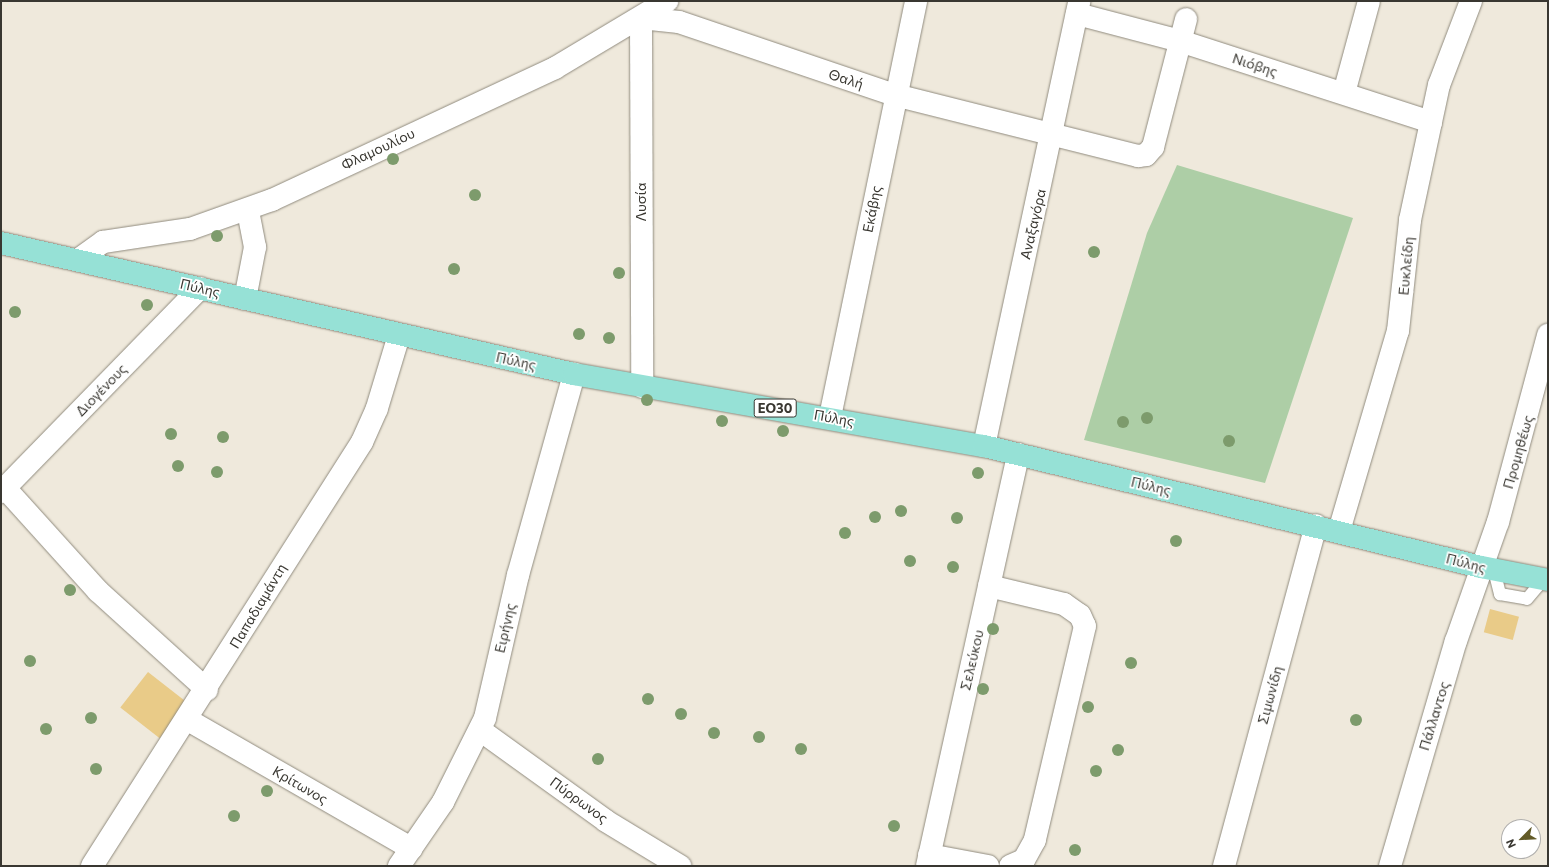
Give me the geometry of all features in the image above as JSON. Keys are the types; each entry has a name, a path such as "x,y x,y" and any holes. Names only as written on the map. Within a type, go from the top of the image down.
{"main road":[{"name":"Πύλης","path":"1,243 574,374 642,387 830,417 984,446 1316,525 1487,568 1546,579"}],"street":[{"name":"Φλαμουλίου","path":"78,260 103,242 167,234 248,210 554,68 641,18 667,1"},
{"name":"Εκάβης","path":"830,417 895,95 916,1"},
{"path":"1344,93 1370,1"},
{"name":"Ευκλείδη","path":"1339,531 1398,331 1405,284 1405,252 1431,122 1448,55 1471,1"},
{"name":"Νιόβης","path":"1078,7 1431,122"},
{"name":"Αναξαγόρα","path":"984,446 1052,137 1078,7"},
{"name":"Θαλή","path":"641,18 679,22 895,95 1052,137 1138,156 1146,155 1153,147 1180,41"},
{"name":"Λυσία","path":"641,18 642,387"},
{"path":"1180,41 1186,19"},
{"path":"245,299 255,247 248,210"},
{"name":"Διογένους","path":"3,490 200,288"},
{"name":"Παπαδιαμάντη","path":"92,866 188,720 362,442 377,408 399,335"},
{"name":"Προμηθέως","path":"1487,568 1548,335"},
{"name":"Ειρήνης","path":"405,858 457,779 480,730 518,575 574,374"},
{"name":"Σελεύκου","path":"928,860 1018,454"},
{"path":"3,490 98,590 207,690"},
{"name":"Σιμωνίδη","path":"1224,866 1316,525"},
{"name":"Πάλλαντος","path":"1390,866 1487,568"},
{"path":"989,586 1064,604 1080,615 1085,626 1035,840 1024,860 1010,866"},
{"name":"Κρίτωνος","path":"188,720 405,858"},
{"name":"Πύρρωνος","path":"480,730 606,821 680,866"},
{"path":"928,860 988,866"}],"green space":[{"path":"1177,165 1353,218 1265,483 1084,440 1147,233"}],"building":[{"path":"1490,609 1519,617 1513,640 1484,632"},
{"path":"148,672 187,703 160,738 120,707"}]}
